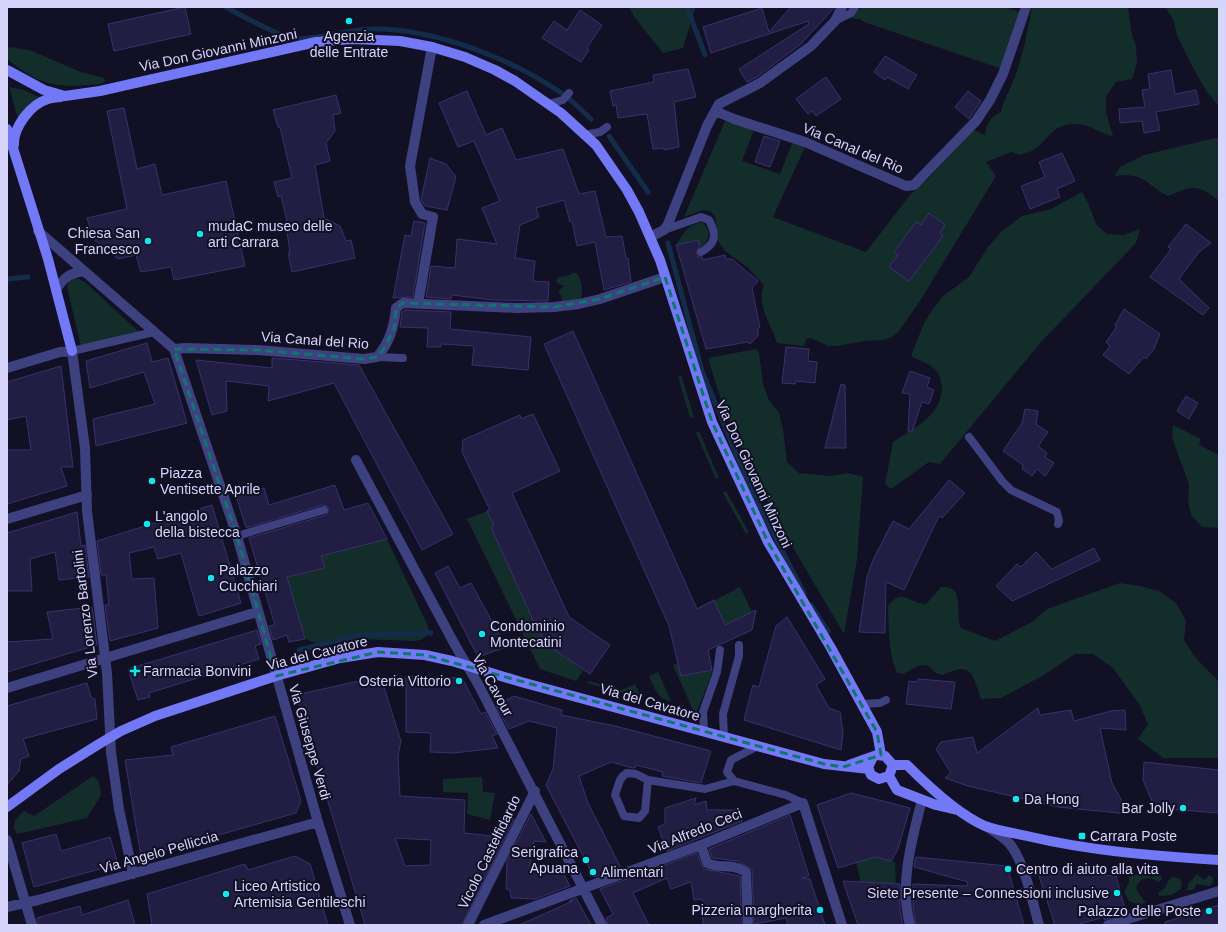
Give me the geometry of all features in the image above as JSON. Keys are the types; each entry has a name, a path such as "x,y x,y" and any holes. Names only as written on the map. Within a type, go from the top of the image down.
{"main road":[{"name":"Via Don Giovanni Minzoni","path":"7,70 44,90 65,96 100,91 316,42 352,40 400,41 432,47 465,57 495,70 515,81 548,104 596,145 627,190 650,237 712,422 768,542 831,648 878,732 877,756"},
{"path":"15,156 14,138 19,124 34,108 47,99 65,96"},
{"path":"7,130 56,290 72,351"},
{"name":"Via del Cavatore","path":"7,807 59,769 110,737 155,716 276,676 340,658 378,652 425,655 756,747 824,764 869,769 871,775 879,779 889,776"},
{"path":"869,769 870,760 877,756 889,758 893,765 889,776 897,790 936,805 961,811"},
{"name":"Via del Cavatore","path":"843,767 877,756"},
{"path":"893,765 907,765 930,787 961,811 986,826 1051,842 1112,852 1219,860"}],"street":[{"path":"650,237 666,227 707,126 719,104 760,84 811,46 835,21 842,7"},
{"name":"Via Canal del Rio","path":"715,111 734,119 780,132 906,186 914,185 976,121 990,100 1002,74 1026,7"},
{"path":"418,304 433,217 422,214 415,202 410,166 432,47"},
{"name":"Via Giuseppe Verdi","path":"38,231 174,350 237,536 257,612 318,822 350,925"},
{"path":"56,290 61,281 71,273 84,271"},
{"name":"Via Canal del Rio","path":"174,350 184,348 233,349 364,360 377,357 394,329 396,308 403,304 517,308 554,307 593,300 665,278"},
{"path":"7,368 60,352 72,351"},
{"name":"Via Lorenzo Bartolini","path":"72,351 85,448 87,495 105,658 110,752 119,809 133,874"},
{"name":"Via Cavour","path":"356,460 535,791 602,925"},
{"path":"7,519 87,495"},
{"path":"7,688 257,612"},
{"name":"Vicolo Castelfidardo","path":"468,925 535,791"},
{"path":"910,925 907,914 907,868 922,800"},
{"path":"803,803 842,925"},
{"name":"Via Alfredo Ceci","path":"484,925 701,845 803,803"},
{"name":"Via Angelo Pelliccia","path":"7,907 26,904 318,822"},
{"path":"986,826 1003,838 1012,848 1021,866 1039,925"},
{"path":"7,840 32,925"},
{"path":"701,845 707,863 713,866 735,866 746,872 748,925"},
{"path":"1108,925 1219,891"}],"lane":[{"path":"835,21 851,13 855,7"},
{"path":"548,104 563,100 569,93"},
{"path":"584,134 600,132 606,127"},
{"path":"666,227 701,217 709,220 714,231 712,242 710,247 701,252"},
{"path":"72,351 154,332"},
{"path":"377,357 403,358"},
{"path":"969,437 1002,482 1011,490 1057,512 1059,521 1058,524"},
{"path":"237,536 324,510"},
{"path":"724,737 723,714 739,656 739,645"},
{"path":"704,732 703,712 718,672 720,650"},
{"path":"862,704 880,703 886,700"},
{"path":"734,781 727,772 731,760 756,747"},
{"path":"648,780 645,811 643,815 639,818 624,816 615,795 623,776 627,773 636,774 648,780 705,789 734,781 786,795 803,803"}],"highlighted area":[{"path":"665,277 712,422 768,542 877,732 881,755 843,767 824,764 425,655 378,652 276,676 237,536 174,349 258,350 364,359 377,357 383,350 394,329 396,308 403,303 554,307 600,299"}],"green space":[{"path":"629,7 700,7 695,9 683,48 663,53 635,18"},
{"path":"862,7 1009,7 1009,9 1021,12 1002,69 864,22 860,19 849,18"},
{"path":"1032,7 1128,7 1131,31 1136,46 1137,63 1132,79 1116,82 1106,96 1106,112 1113,136 1082,125 1069,124 1057,129 1032,151 1020,155 1011,152 986,162 996,176 920,301 899,331 892,337 883,340 864,341 837,346 828,346 811,338 806,339 804,346 777,343 763,307 762,293 764,285 747,267 725,251 718,241 715,216 710,211 703,210 684,217 725,121 754,130 742,161 780,174 793,141 805,147 773,217 866,252 910,195 928,179 974,130 985,135 990,121 994,116 1001,112 1021,57"},
{"path":"1165,7 1219,7 1219,106 1207,92 1191,64 1177,35 1173,19"},
{"path":"11,47 32,51 81,72 104,78 106,81 97,84 75,86 44,82 17,67 7,59 7,48"},
{"path":"9,87 24,90 41,98 18,119"},
{"path":"1219,137 1219,201 1206,191 1200,189 1189,188 1168,196 1139,177 1124,175 1114,176 1120,167 1144,155"},
{"path":"1082,192 1096,224 1107,234 1124,235 1140,229 1136,243 1042,341 940,464 929,462 891,489 885,484 893,442 924,421 936,408 940,400 942,387 937,373 933,368 911,356 924,323 933,309 943,296 969,277 988,247 1002,231 1022,216 1051,209"},
{"path":"702,222 707,228 708,232 708,239 704,245 700,247 697,240 676,245 689,227"},
{"path":"572,273 577,273 580,279 582,288 581,298 580,300 562,301 562,297 558,292 564,286 557,283 556,279"},
{"path":"79,279 86,283 139,332 81,347 67,287 69,281"},
{"path":"756,349 759,352 763,384 769,400 779,413 783,429 787,462 799,473 831,476 848,473 863,477 857,559 844,634 786,535 749,466 733,431 708,358"},
{"path":"681,375 694,417 690,418 678,376"},
{"path":"1173,425 1201,439 1199,445 1219,455 1219,528 1202,527 1191,515 1188,500 1189,484 1172,438"},
{"path":"699,431 719,478 716,479 696,433"},
{"path":"726,491 749,532 746,534 723,493"},
{"path":"487,511 495,525 491,527 518,586 536,617 532,619 544,641 568,660 572,655 577,658 573,663 583,671 576,681 540,669 467,519"},
{"path":"387,539 428,626 426,637 415,641 358,639 322,646 305,639 287,577 325,568 321,556"},
{"path":"1120,583 1159,591 1176,603 1186,621 1184,640 1195,657 1219,682 1219,758 1163,758 1138,739 1148,724 1139,704 1113,668 1093,654 1075,654 1044,675 1001,698 981,699 972,676 965,669 952,671 942,675 936,673 927,665 918,666 903,674 897,673 890,649 889,632 888,606 893,600 902,597 926,604 941,587 949,588 954,591 957,596 959,622 961,628 995,641 1032,622 1047,609"},
{"path":"740,587 752,612 740,618 713,647 704,606"},
{"path":"678,663 681,676 693,674 693,670 704,668 706,671 713,670 697,712 693,710 673,665"},
{"path":"658,672 671,701 660,696 649,676"},
{"path":"589,681 621,690 635,684 643,699 587,683"},
{"path":"93,776 99,782 101,795 87,818 17,834 14,828 15,820 24,811 34,816"},
{"path":"482,777 483,792 495,793 490,820 467,814 468,793 443,792 443,779"},
{"path":"862,853 895,862 896,884 861,883 856,862"},
{"path":"1138,874 1152,877 1160,875 1162,879 1159,882 1151,878 1143,879 1139,882 1136,888 1146,902 1140,905 1129,901 1124,892 1129,882 1129,877"},
{"path":"1197,874 1204,880 1209,875 1213,878 1213,883 1209,886 1196,884 1194,890 1187,890 1188,884"},
{"path":"1174,877 1180,879 1182,883 1181,889 1172,895 1159,896 1158,893 1165,888 1170,878"}],"building":[{"path":"185,7 191,34 114,51 108,24"},
{"path":"791,7 835,7 801,44 757,77 747,82 739,69 809,24 808,21 711,53 703,27 762,8 769,32"},
{"path":"580,10 602,25 587,48 589,50 581,62 542,38 554,21 567,30"},
{"path":"885,56 917,75 908,89 887,77 885,80 874,72"},
{"path":"688,69 696,97 674,102 679,147 664,150 664,148 653,149 647,114 618,118 616,105 613,106 610,91 654,82 653,75"},
{"path":"1171,70 1175,94 1196,90 1199,104 1156,112 1160,130 1144,133 1142,121 1120,123 1119,109 1145,107 1142,90 1150,89 1148,74"},
{"path":"826,77 841,99 816,116 812,111 808,114 796,99"},
{"path":"467,91 486,135 502,128 516,160 563,149 579,194 595,191 606,237 622,236 626,258 628,258 631,282 604,290 595,242 577,246 572,221 570,222 564,200 536,208 539,217 520,225 515,258 535,261 533,281 549,282 548,301 493,300 452,295 451,299 426,297 431,266 455,268 457,239 497,244 482,208 500,201 474,141 458,147 439,103"},
{"path":"968,91 981,101 969,119 955,107"},
{"path":"336,95 341,113 333,115 335,131 326,143 330,161 315,165 324,218 340,226 346,241 351,240 355,258 292,272 288,253 290,253 287,231 289,230 281,196 278,197 274,182 292,178 280,127 278,127 273,110"},
{"path":"124,108 137,169 155,164 162,195 226,181 245,266 174,280 171,267 141,272 136,255 118,259 93,239 87,218 127,209 107,111"},
{"path":"764,136 780,141 770,167 755,162"},
{"path":"1062,153 1075,181 1057,189 1060,197 1030,209 1021,186 1045,177 1039,162"},
{"path":"430,158 446,164 456,177 447,210 425,206 421,200"},
{"path":"929,213 945,225 940,233 943,236 909,281 889,267 898,255 894,252 916,222 921,225"},
{"path":"414,221 425,223 413,297 393,298 405,235 411,236"},
{"path":"1186,224 1211,243 1199,252 1179,279 1209,308 1203,315 1150,277 1171,249 1168,247"},
{"path":"698,240 700,246 696,252 698,257 702,257 703,260 725,255 726,259 732,259 758,281 752,288 760,327 758,328 758,336 750,344 748,342 706,349 676,245"},
{"path":"1124,309 1160,334 1154,349 1146,359 1144,357 1129,374 1103,355 1110,346 1106,342 1116,328 1115,325"},
{"path":"405,310 451,312 450,329 531,337 528,370 472,365 474,346 441,344 441,347 427,347 428,328 400,327 402,312"},
{"path":"573,331 697,609 714,600 725,625 756,610 752,630 708,650 712,670 681,676 669,626 544,344"},
{"path":"147,343 152,362 168,358 187,423 96,446 93,419 155,404 144,372 90,388 86,361"},
{"path":"786,347 809,349 808,361 817,362 815,383 796,381 795,384 782,383"},
{"path":"272,358 359,365 453,534 422,550 334,383 268,401 269,386 226,381 227,411 212,415 196,360 272,368"},
{"path":"61,366 73,467 61,467 67,486 7,504 7,450 31,450 26,416 7,420 7,382"},
{"path":"910,371 930,378 927,387 934,390 929,404 922,402 912,432 908,431 910,394 902,393"},
{"path":"841,384 845,385 846,448 825,448"},
{"path":"1186,396 1198,403 1189,419 1177,411"},
{"path":"1025,409 1038,411 1036,424 1048,432 1038,446 1047,453 1045,457 1054,463 1045,476 1037,469 1032,476 1022,469 1023,465 1003,451 1022,423"},
{"path":"533,414 560,471 512,493 569,617 610,645 590,674 550,647 551,646 544,641 539,630 538,631 491,527 494,526 487,511 490,510 462,452 463,440 520,415 521,419"},
{"path":"949,480 965,493 942,518 939,516 904,590 886,582 885,633 859,632 867,577 873,560 893,521 909,529"},
{"path":"335,485 344,510 368,503 387,539 321,556 325,568 287,577 305,639 289,642 287,635 273,640 269,626 275,625 249,538 326,515 329,509 327,506 322,505 246,528 236,496 264,488 269,505"},
{"path":"212,505 241,603 199,616 181,553 158,559 154,547 129,553 132,579 154,578 158,628 110,641 105,605 109,605 106,575 101,575 97,541"},
{"path":"77,512 81,546 85,545 89,577 59,580 55,552 30,559 32,591 7,591 7,533"},
{"path":"1094,548 1100,560 1012,601 996,586 1017,564 1021,567 1036,552 1052,569"},
{"path":"448,566 460,588 471,583 506,647 478,657 435,573"},
{"path":"92,607 97,645 7,672 7,642 53,639 47,612"},
{"path":"787,617 825,679 816,685 829,708 840,712 843,732 841,750 744,720 753,685 759,687 776,626"},
{"path":"257,630 261,644 255,646 259,659 149,693 150,697 138,700 128,669"},
{"path":"406,676 462,678 481,714 485,712 497,734 492,736 498,748 454,753 430,752 431,733 406,732"},
{"path":"368,679 370,684 382,681 401,741 398,756 400,796 465,800 464,833 494,836 500,818 514,819 462,925 365,925 296,695","holes":["395,838 431,840 430,865 405,866"]},
{"path":"918,679 955,682 951,709 906,704 909,681 918,682"},
{"path":"87,683 91,697 95,699 97,719 23,739 29,756 21,759 19,771 7,785 7,706"},
{"path":"514,696 562,710 561,715 615,726 711,751 701,783 662,776 663,772 636,765 635,768 633,768 611,762 579,776 588,803 621,868 594,877 546,785 553,769 557,728 529,721 509,729 496,706"},
{"path":"1038,708 1040,715 1071,710 1074,721 1111,711 1125,710 1126,730 1100,728 1112,783 1129,814 1058,807 968,786 945,778 951,773 936,749 941,742 973,737 977,753"},
{"path":"275,716 301,801 296,813 141,857 125,760 173,755 171,747"},
{"path":"1144,762 1219,770 1219,813 1155,808 1143,780"},
{"path":"851,793 910,808 898,849 891,861 875,857 838,868 817,805"},
{"path":"696,798 694,805 706,801 707,810 741,810 742,821 667,851 658,827 665,824 665,808"},
{"path":"531,814 546,842 534,841 529,870 563,873 570,886 535,899 511,898 510,890 506,889 507,861"},
{"path":"790,815 809,876 802,878 810,879 825,925 788,925 786,918 754,924 752,869 737,861 712,858 709,849"},
{"path":"56,834 61,851 110,837 118,864 34,887 22,843"},
{"path":"697,853 704,869 740,876 742,925 703,925 702,899 694,900 691,882 671,889 667,878 633,893 649,925 608,925 606,918 613,914 600,889"},
{"path":"295,856 310,864 328,925 152,925 147,894 245,864 248,870"},
{"path":"916,857 1007,866 1024,925 916,925 913,909 913,884 967,886 968,882 914,867"},
{"path":"1050,869 1067,873 1116,876 1126,913 1104,920 1104,917 1076,925 1055,925 1038,873"},
{"path":"843,881 900,884 900,910 903,925 858,925"},
{"path":"576,898 591,925 519,925 573,901 569,901"},
{"path":"128,900 135,925 38,925 37,918 80,906 82,915"},
{"name":"Palazzo delle Poste","path":"1219,905 1219,925 1165,925 1165,922"}],"waterway":[{"path":"226,7 250,20 294,39 304,39 365,29 375,29 399,30 423,34 449,41 499,59 544,82 564,95 591,119"},
{"path":"687,7 705,55"},
{"path":"609,136 648,192"},
{"path":"668,243 702,371 751,490 804,593"},
{"path":"7,279 28,277"},
{"path":"811,605 828,631"},
{"path":"299,650 358,635 431,633"}],"place":[{"name":"Agenzia delle Entrate","path":"349,21"},
{"name":"mudaC museo delle arti Carrara","path":"200,234"},
{"name":"Chiesa San Francesco","path":"148,241"},
{"name":"Piazza Ventisette Aprile","path":"152,481"},
{"name":"L'angolo della bistecca","path":"147,524"},
{"name":"Palazzo Cucchiari","path":"211,578"},
{"name":"Condominio Montecatini","path":"482,634"},
{"name":"Farmacia Bonvini","path":"135,671"},
{"name":"Osteria Vittorio","path":"459,681"},
{"name":"Da Hong","path":"1016,799"},
{"name":"Bar Jolly","path":"1183,808"},
{"name":"Carrara Poste","path":"1082,836"},
{"name":"Serigrafica Apuana","path":"586,860"},
{"name":"Centro di aiuto alla vita","path":"1008,869"},
{"name":"Alimentari","path":"593,872"},
{"name":"Siete Presente – Connessioni inclusive","path":"1117,893"},
{"name":"Liceo Artistico Artemisia Gentileschi","path":"226,894"},
{"name":"Pizzeria margherita","path":"820,910"},
{"name":"Palazzo delle Poste","path":"1209,911"}]}
